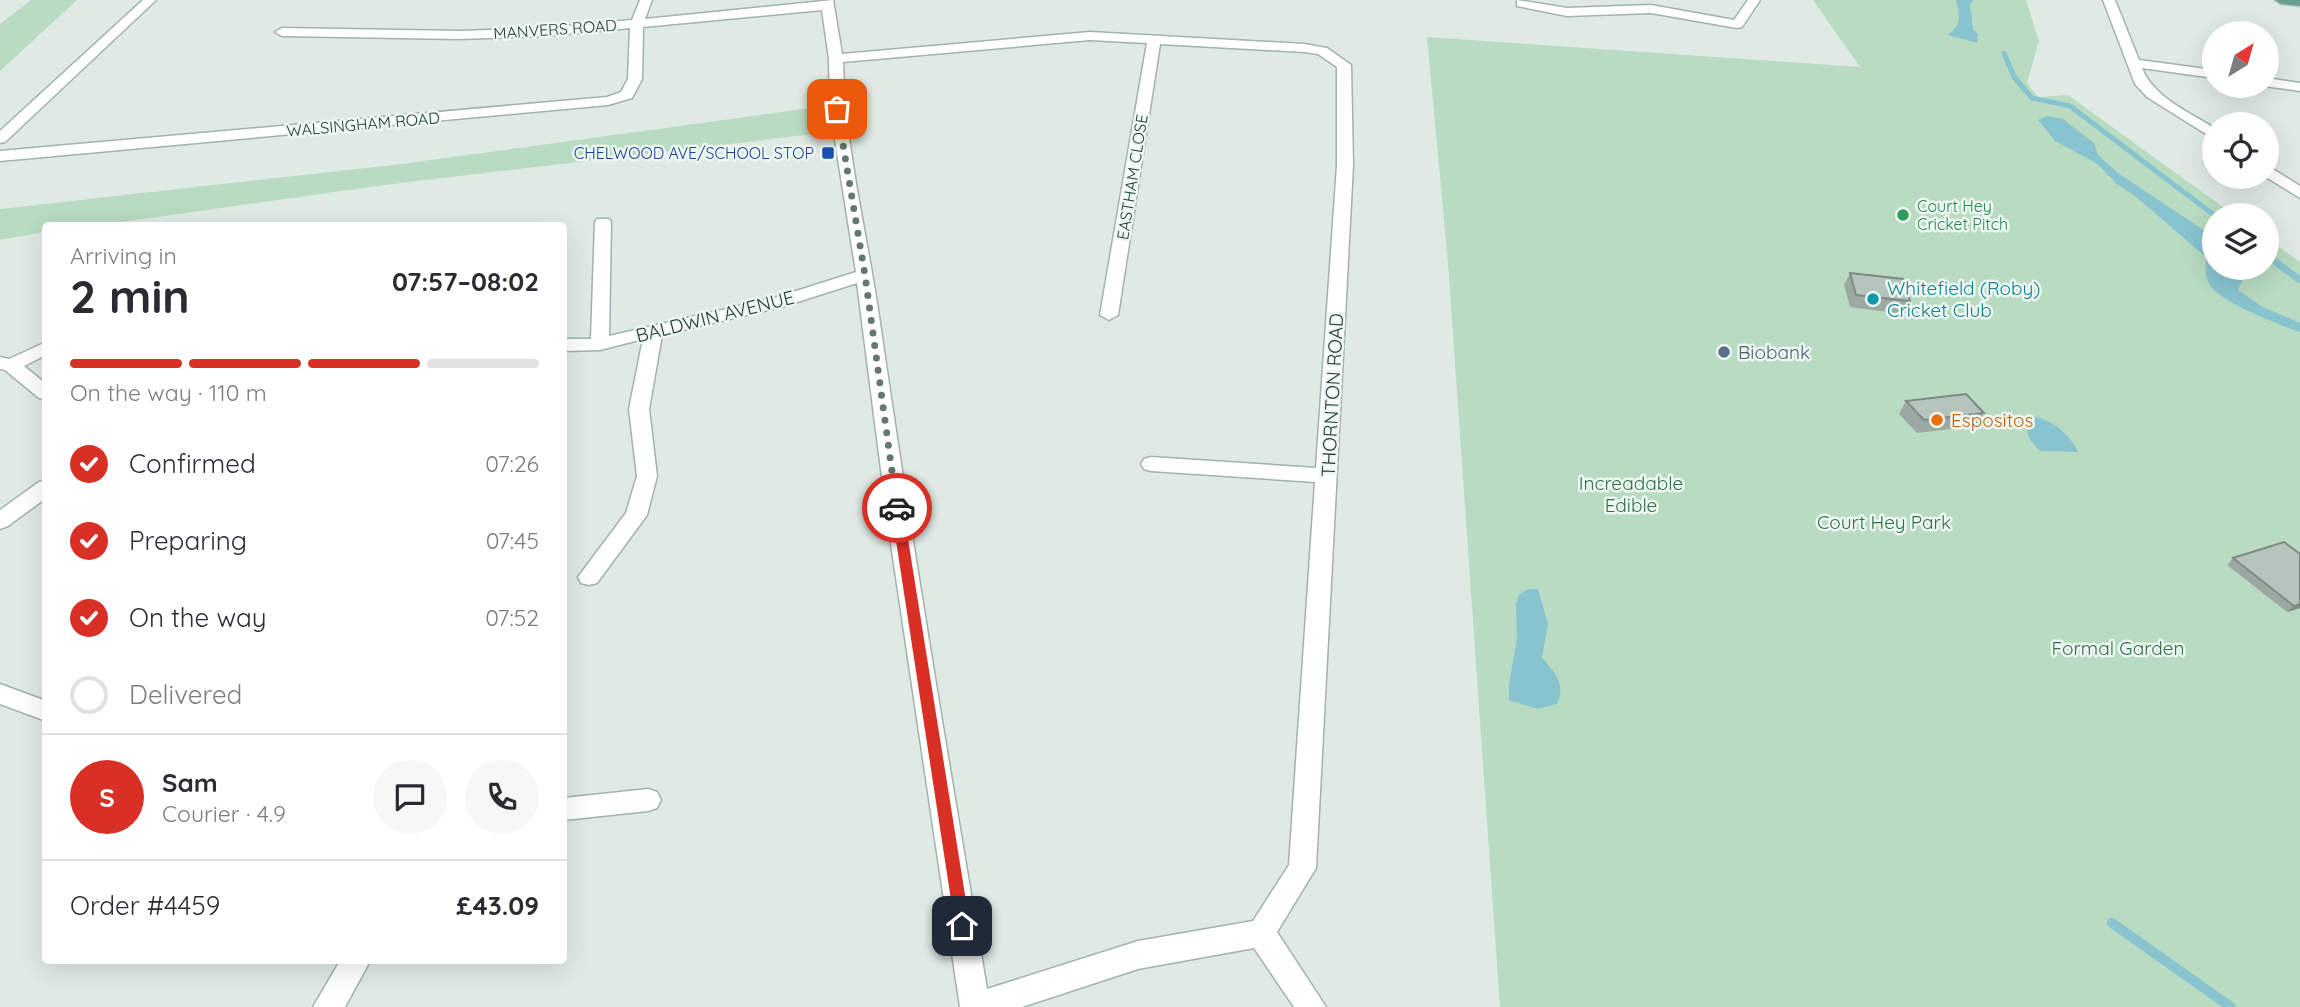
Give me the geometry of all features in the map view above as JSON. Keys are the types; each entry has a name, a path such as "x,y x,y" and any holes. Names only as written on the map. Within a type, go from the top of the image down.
{"main road":[{"path":"2281,0 2300,2"}],"street":[{"path":"0,139 150,0"},
{"name":"WALSINGHAM ROAD","path":"0,156 608,101 627,95 635,79 636,23 646,0"},
{"path":"1507,12 1520,2 1567,12 1651,9 1738,28 1754,0"},
{"path":"2109,0 2140,82 2152,94 2202,127"},
{"path":"828,3 836,59 837,109 865,275 899,524 976,1007 1138,955 1261,933 1311,1007"},
{"name":"MANVERS ROAD","path":"282,32 460,35 545,32 828,3"},
{"name":"THORNTON ROAD","path":"836,59 1070,37 1304,48 1322,51 1344,65 1345,165 1302,868 1261,933"},
{"name":"EASTHAM CLOSE","path":"1109,315 1154,39"},
{"path":"2133,63 2202,72"},
{"path":"2279,84 2300,86"},
{"path":"2279,178 2300,192"},
{"path":"600,344 603,222"},
{"name":"BALDWIN AVENUE","path":"567,345 600,344 779,302 865,275"},
{"path":"589,577 636,515 647,475 639,410 654,331"},
{"path":"5,364 42,350"},
{"path":"5,364 42,391"},
{"path":"1151,464 1327,476"},
{"path":"0,521 42,490"},
{"path":"0,694 42,710"},
{"path":"567,809 648,800"},
{"path":"328,1007 354,964"}],"green space":[{"path":"31,0 77,0 0,71 0,24"},
{"name":"Court Hey Park","path":"1813,0 2026,0 2039,41 2027,83 2038,97 2068,95 2217,203 2202,203 2202,280 2279,280 2279,247 2300,262 2300,1007 1500,1007 1448,263 1427,37 1860,67"},
{"path":"818,107 822,133 384,185 122,222 42,222 42,233 0,240 0,209 402,164"}],"water":[{"path":"1956,0 1974,0 1970,4 1973,29 1978,34 1977,43 1948,35 1959,19"},
{"path":"2047,116 2063,119 2094,143 2098,155 2118,173 2202,229 2202,254 2135,196 2117,184 2096,163 2055,141 2038,120"},
{"path":"2243,280 2238,290 2261,306 2300,323 2300,332 2229,301 2212,288 2208,281"},
{"path":"2029,415 2058,428 2078,452 2040,451 2028,435"},
{"path":"1528,589 1538,589 1548,624 1542,658 1555,673 1560,684 1557,704 1538,709 1509,700 1517,638 1516,604 1519,595"}],"building":[{"path":"1850,273 1903,279 1910,301 1856,295"},
{"path":"1966,394 1984,413 1924,420 1906,401"},
{"path":"2284,542 2300,554 2300,604 2294,606 2233,558"}],"waterway":[{"path":"2004,53 2014,77 2032,98 2070,106 2202,206"},
{"path":"2279,265 2300,280"},
{"path":"2112,923 2231,1007"}],"way so far":[{"path":"837,109 865,275 897,508"}],"place":[{"name":"CHELWOOD AVE/SCHOOL STOP","path":"828,153"},
{"name":"Court Hey Cricket Pitch","path":"1903,215"},
{"name":"Whitefield (Roby) Cricket Club","path":"1873,299"},
{"name":"Biobank","path":"1724,352"},
{"name":"Espositos","path":"1937,420"}],"route":[{"path":"897,508 962,926"}],"park label":[{"name":"Increadable Edible","path":"1631,494"},
{"name":"Formal Garden","path":"2118,648"}]}
